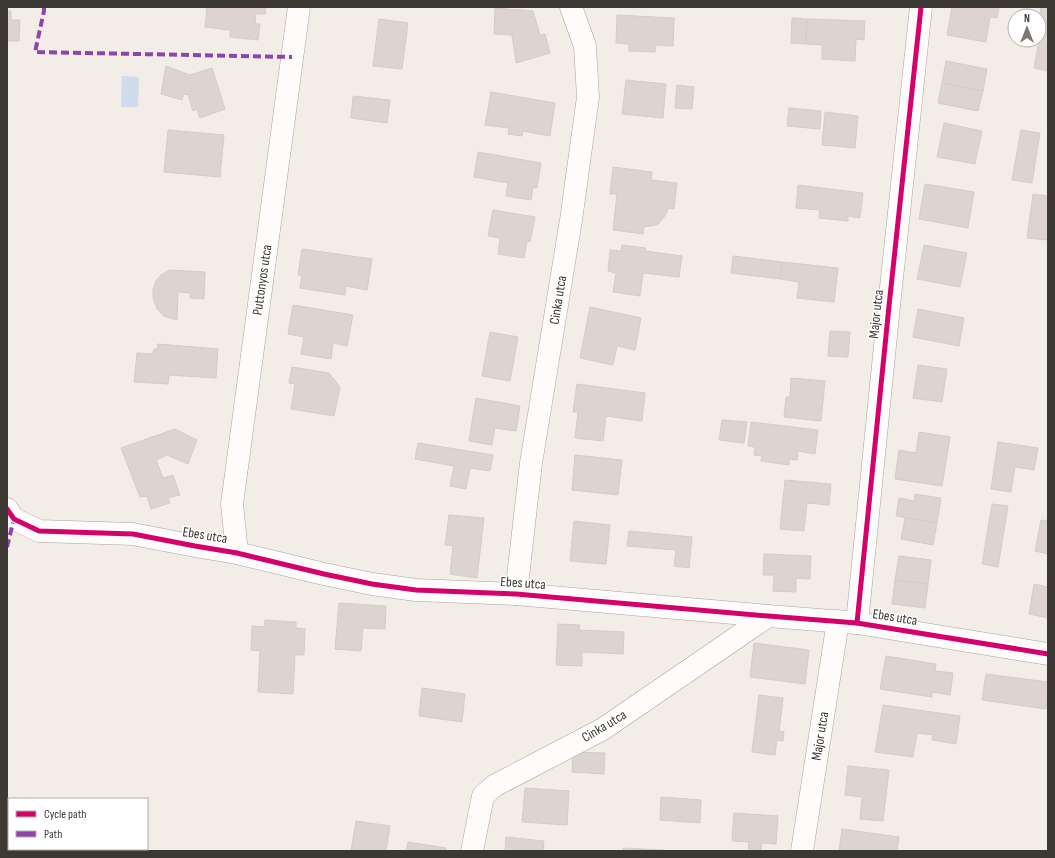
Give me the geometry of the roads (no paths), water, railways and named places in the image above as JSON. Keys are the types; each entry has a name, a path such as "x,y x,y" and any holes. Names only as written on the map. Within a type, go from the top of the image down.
{"street":[{"name":"Puttonyos utca","path":"237,552 232,504 299,7"},
{"name":"Cinka utca","path":"516,594 531,463 572,220 588,97 585,46 571,7"},
{"name":"Major utca","path":"802,851 847,622 890,298 921,7"},
{"name":"Ebes utca","path":"7,509 14,519 39,531 133,534 195,546 237,552 324,574 372,584 416,590 516,594 847,622 1048,654"},
{"name":"Cinka utca","path":"472,851 483,796 494,786 603,729 768,616"}],"water":[{"path":"122,76 139,77 138,107 121,107"}]}
